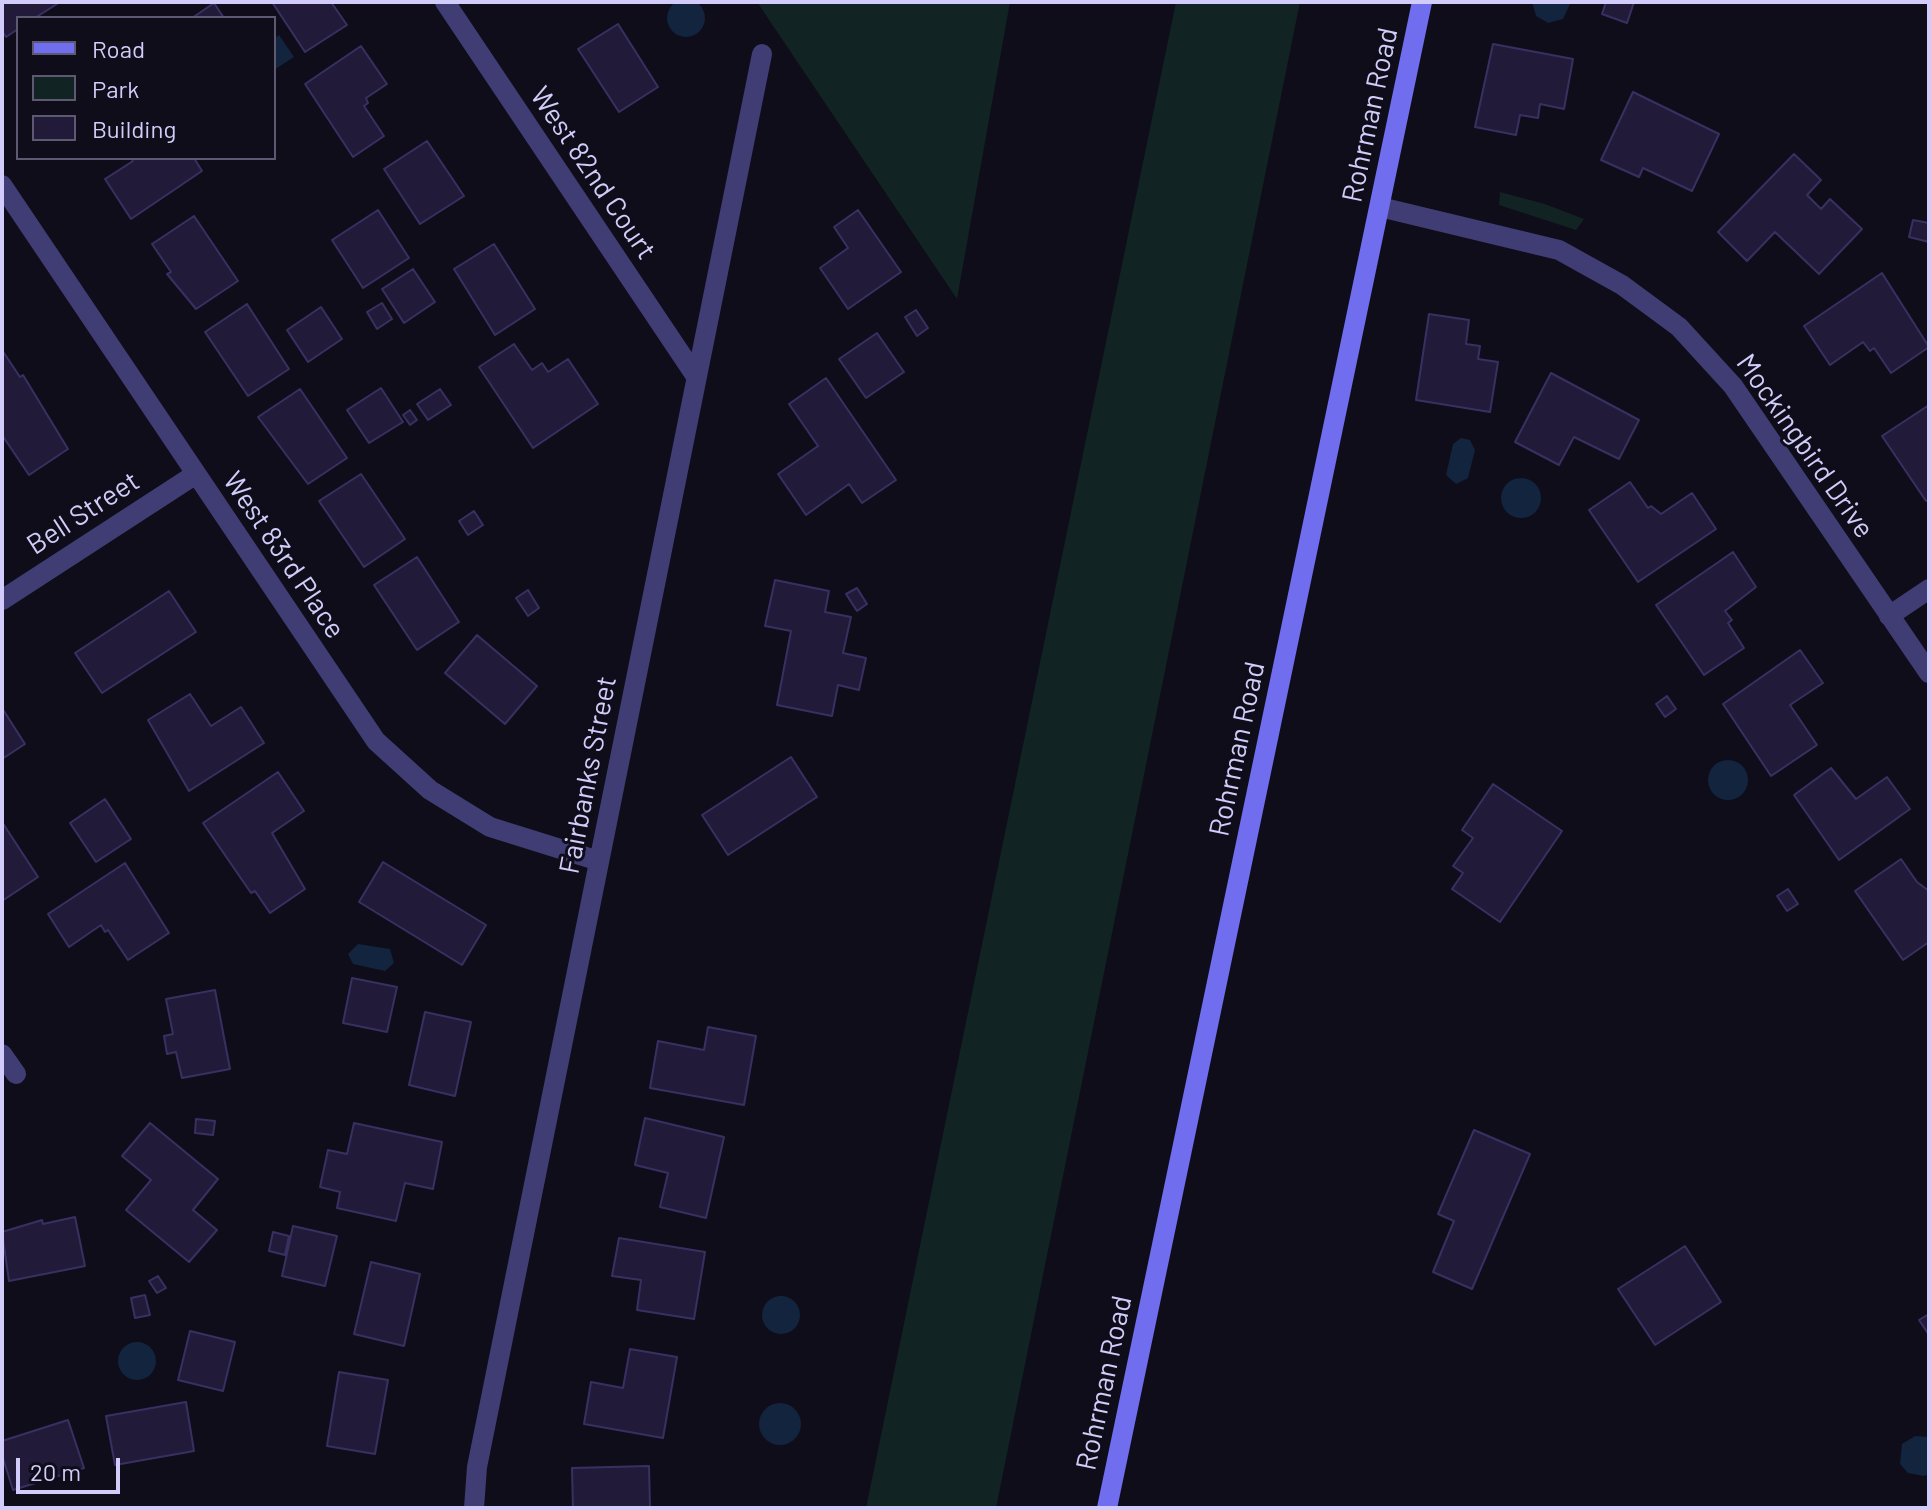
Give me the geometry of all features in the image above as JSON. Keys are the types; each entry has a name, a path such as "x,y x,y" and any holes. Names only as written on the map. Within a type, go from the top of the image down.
{"street":[{"name":"West 82nd Court","path":"445,2 695,375"},
{"name":"Rohrman Road","path":"1107,1508 1422,2"},
{"name":"Fairbanks Street","path":"474,1508 480,1451 762,54"},
{"name":"West 83rd Place","path":"2,185 376,741 430,790 490,827 599,861"},
{"name":"Mockingbird Drive","path":"1380,207 1559,250 1622,285 1679,327 1733,386 1929,673"},
{"name":"Bell Street","path":"2,600 196,474"},
{"path":"1889,616 1929,589"},
{"path":"2,1054 16,1074"}],"green space":[{"path":"757,2 1010,2 957,299"},
{"path":"1176,2 1300,2 996,1508 866,1508"},
{"path":"1500,192 1584,219 1576,230 1499,205"}],"water":[{"path":"686,-1 699,5 705,18 699,31 686,37 673,31 667,18 673,5"},
{"path":"1532,2 1570,4 1563,19 1548,23 1536,16"},
{"path":"279,35 294,57 276,69 276,37"},
{"path":"1461,438 1470,440 1475,450 1468,478 1456,484 1446,475 1453,444"},
{"path":"1521,478 1535,484 1541,498 1535,512 1521,518 1507,512 1501,498 1507,484"},
{"path":"1728,760 1742,766 1748,780 1742,794 1728,800 1714,794 1708,780 1714,766"},
{"path":"358,944 390,949 394,963 385,971 353,964 348,954"},
{"path":"781,1296 795,1301 800,1315 795,1329 781,1334 767,1329 762,1315 767,1301"},
{"path":"137,1342 151,1347 156,1361 151,1375 137,1380 123,1375 118,1361 123,1347"},
{"path":"780,1403 795,1409 801,1424 795,1439 780,1445 765,1439 759,1424 765,1409"},
{"path":"1915,1436 1929,1437 1929,1474 1924,1476 1908,1473 1900,1464 1902,1444"}],"building":[{"path":"2,2 60,2 38,16 16,16 16,30 6,37 2,31"},
{"path":"272,2 331,2 347,25 305,52"},
{"path":"1606,2 1634,2 1627,23 1602,14"},
{"path":"214,3 223,16 195,16"},
{"path":"618,24 658,87 619,112 578,49"},
{"path":"1493,44 1573,59 1564,109 1540,104 1538,118 1520,115 1516,135 1475,127"},
{"path":"361,46 387,84 366,98 368,103 364,106 384,136 353,157 305,84"},
{"path":"1633,92 1719,134 1692,191 1643,168 1639,177 1601,160"},
{"path":"427,141 464,196 420,224 384,169"},
{"path":"1794,154 1821,180 1807,195 1821,209 1830,199 1862,229 1819,274 1775,232 1747,261 1718,232"},
{"path":"195,160 202,171 131,219 105,179 133,161"},
{"path":"378,210 409,258 363,288 332,240"},
{"path":"858,210 901,272 848,309 820,268 848,248 834,227"},
{"path":"194,216 238,281 196,309 167,274 171,272 152,244"},
{"path":"1913,220 1929,223 1929,242 1909,237"},
{"path":"494,244 535,309 495,335 454,269"},
{"path":"413,269 435,302 404,323 382,289"},
{"path":"1882,273 1929,347 1891,373 1874,348 1870,351 1863,342 1830,365 1804,326"},
{"path":"382,303 392,319 377,329 367,312"},
{"path":"247,304 289,369 248,396 205,332"},
{"path":"321,307 342,339 308,362 287,330"},
{"path":"916,310 928,328 917,336 905,317"},
{"path":"1429,314 1469,320 1466,344 1480,346 1478,359 1498,362 1490,412 1416,400"},
{"path":"877,333 904,372 866,398 839,359"},
{"path":"514,344 532,370 542,363 548,372 568,359 598,404 533,448 479,367"},
{"path":"2,350 20,377 23,375 68,449 29,475 2,435"},
{"path":"1551,373 1639,420 1619,459 1574,437 1559,465 1515,442"},
{"path":"826,378 896,480 862,503 849,484 806,515 778,474 818,446 789,404"},
{"path":"381,388 403,422 369,443 347,410"},
{"path":"300,389 347,458 308,484 258,417"},
{"path":"440,389 451,405 428,420 417,404"},
{"path":"1929,405 1929,499 1926,501 1882,436"},
{"path":"410,410 417,420 410,425 403,415"},
{"path":"361,474 405,539 364,567 319,501"},
{"path":"1630,482 1648,508 1651,506 1661,514 1692,493 1716,529 1638,582 1589,510"},
{"path":"474,511 483,525 468,535 459,521"},
{"path":"1733,552 1756,587 1725,611 1732,620 1728,623 1744,648 1704,675 1656,605"},
{"path":"417,557 459,622 417,650 374,585"},
{"path":"775,580 829,591 825,612 851,617 843,653 866,658 859,690 838,685 832,716 777,705 791,631 765,626"},
{"path":"857,588 867,604 857,611 846,594"},
{"path":"528,590 539,608 528,616 516,598"},
{"path":"169,591 196,632 102,693 75,653"},
{"path":"477,635 537,686 505,724 445,673"},
{"path":"1800,650 1823,683 1790,705 1817,745 1771,776 1723,704"},
{"path":"190,694 211,726 241,707 264,743 189,791 148,720"},
{"path":"1667,696 1676,709 1665,717 1656,704"},
{"path":"2,708 25,744 2,759"},
{"path":"791,757 817,797 728,855 702,815"},
{"path":"1831,768 1856,799 1887,777 1910,809 1839,860 1794,795"},
{"path":"278,772 304,811 272,833 305,889 270,913 255,891 251,893 203,823"},
{"path":"1493,784 1562,831 1500,922 1452,889 1463,873 1453,866 1473,838 1462,830"},
{"path":"105,799 131,839 96,862 70,823"},
{"path":"2,822 38,877 2,901"},
{"path":"1901,859 1917,882 1929,891 1929,942 1903,960 1855,891"},
{"path":"383,862 486,925 462,965 359,902"},
{"path":"125,863 169,933 128,960 108,930 105,932 101,925 69,947 48,914"},
{"path":"1788,889 1798,904 1787,911 1777,896"},
{"path":"352,978 397,987 387,1032 343,1023"},
{"path":"215,990 230,1069 182,1078 176,1052 167,1054 164,1036 173,1034 166,999"},
{"path":"425,1012 471,1022 455,1096 409,1085"},
{"path":"708,1027 756,1036 744,1105 650,1088 658,1041 704,1050"},
{"path":"645,1118 724,1137 706,1218 660,1207 668,1173 635,1165"},
{"path":"196,1119 215,1121 213,1135 195,1133"},
{"path":"150,1123 218,1179 193,1210 217,1230 189,1262 126,1210 151,1180 122,1156"},
{"path":"354,1123 442,1142 433,1189 405,1183 396,1221 337,1208 340,1192 320,1187 328,1150 347,1154"},
{"path":"1474,1130 1530,1154 1472,1289 1433,1272 1454,1221 1438,1214"},
{"path":"75,1217 85,1266 9,1281 2,1232 42,1220 43,1224"},
{"path":"293,1226 337,1236 325,1286 282,1276"},
{"path":"273,1232 289,1236 285,1255 269,1251"},
{"path":"619,1238 705,1252 694,1319 637,1310 641,1280 612,1276"},
{"path":"1685,1246 1721,1302 1655,1345 1618,1289"},
{"path":"371,1262 420,1274 404,1346 354,1334"},
{"path":"158,1276 166,1288 157,1293 149,1281"},
{"path":"145,1295 150,1315 135,1318 131,1298"},
{"path":"1929,1314 1929,1335 1919,1320"},
{"path":"190,1331 235,1342 223,1391 178,1380"},
{"path":"630,1349 677,1357 663,1438 584,1424 591,1382 623,1388"},
{"path":"339,1372 388,1380 375,1454 327,1446"},
{"path":"186,1402 194,1451 115,1465 106,1416"},
{"path":"68,1420 84,1468 13,1490 2,1455 2,1441"},
{"path":"649,1466 650,1508 573,1508 572,1468"}]}
